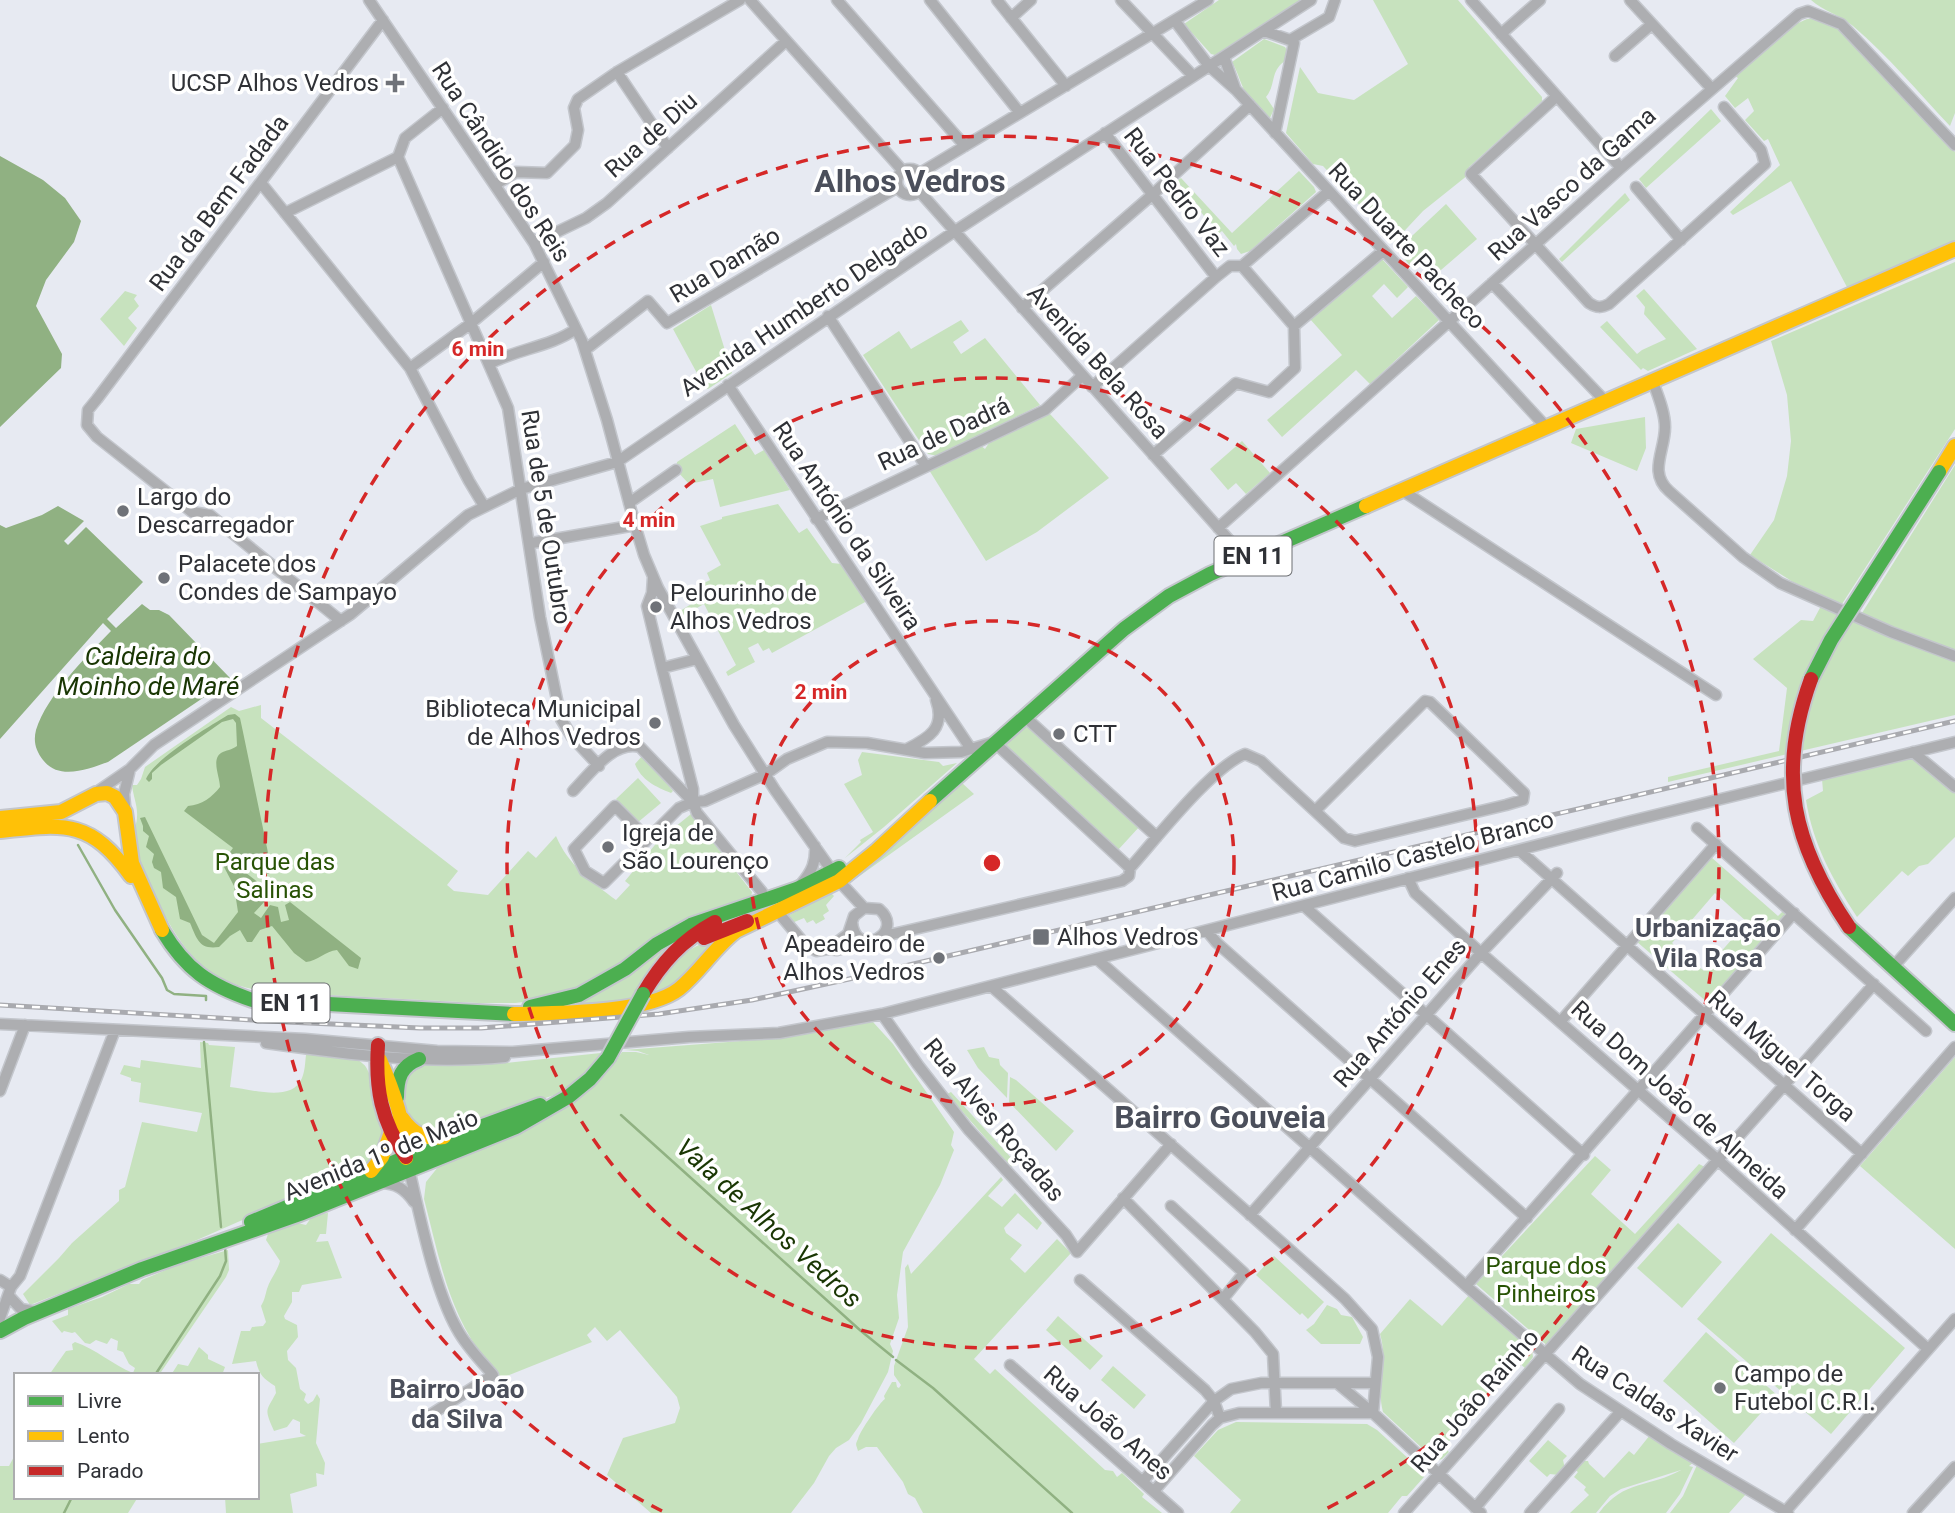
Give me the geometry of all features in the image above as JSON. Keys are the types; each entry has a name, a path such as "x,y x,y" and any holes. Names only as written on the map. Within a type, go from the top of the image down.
{"main road":[{"name":"EN 11","path":"140,886 172,945 194,971 216,986 253,1000 497,1015 601,1011 655,1001 677,991 723,941 736,931 776,916 836,876 904,824 994,742 1150,608 1189,584 1952,252"},
{"path":"1955,446 1828,644 1811,677 1792,748 1791,777 1796,816 1804,847 1816,877 1833,905 1849,927 1955,1024"},
{"path":"0,818 70,809 102,792 115,796 120,800 126,817 129,851 140,886"},
{"path":"89,797 79,811 79,820 93,836 114,836 126,817"},
{"path":"0,831 64,825 75,827 110,848 140,886"},
{"name":"EN 11","path":"497,1015 579,995 625,969 670,936 708,919 836,876"},
{"path":"653,977 670,953 688,937 743,908"},
{"path":"653,977 698,940 746,921 776,916"},
{"name":"Avenida 1º de Maio","path":"199,1248 267,1214 371,1171 407,1163 515,1126 545,1112 595,1075 608,1058 653,977"},
{"path":"378,1050 400,1111 410,1129 427,1138 466,1132"},
{"path":"378,1050 376,1073 391,1132 407,1163"},
{"path":"407,1163 397,1086 400,1073 408,1063 419,1059"},
{"name":"Avenida 1º de Maio","path":"0,1331 92,1289 323,1205 466,1132 575,1092"},
{"path":"371,1171 382,1157 391,1132"}],"street":[{"name":"Rua Cândido dos Reis","path":"369,0 534,243 585,350 644,555 653,574 734,725 836,876 864,908"},
{"path":"496,184 516,172 547,173 575,145 578,138 573,108 578,99 617,72 740,0"},
{"path":"750,0 903,171"},
{"path":"837,0 965,146"},
{"path":"930,0 1020,113"},
{"path":"998,0 1066,86"},
{"path":"1011,18 1031,0"},
{"path":"1121,0 1193,76"},
{"path":"920,173 1208,0"},
{"name":"Avenida Humberto Delgado","path":"89,797 130,769 154,745 341,621 455,524 484,506 521,489 617,462 955,231 1311,0"},
{"path":"1264,31 1288,40 1293,39 1329,17 1335,0"},
{"path":"1471,0 1621,168"},
{"path":"1501,34 1540,0"},
{"path":"1631,0 1712,89"},
{"path":"1802,0 1808,10 1841,24 1955,145"},
{"name":"Rua Vasco da Gama","path":"1218,528 1621,168 1799,14 1808,10"},
{"name":"Rua da Bem Fadada","path":"341,621 210,515 192,512 96,437 87,425 89,410 383,20"},
{"name":"Rua Duarte Pacheco","path":"1175,21 1209,66 1237,91 1548,428"},
{"path":"1615,56 1652,23"},
{"path":"1275,133 1293,39"},
{"name":"Rua de Diu","path":"534,243 596,211 786,41"},
{"name":"Rua Duarte Pacheco","path":"1224,57 1237,91"},
{"path":"617,72 668,148"},
{"path":"1557,96 1471,174 1595,307 1609,304 1765,164 1761,150 1724,107"},
{"path":"1022,309 1250,105"},
{"path":"285,213 398,157 405,138 443,108"},
{"name":"Rua Pedro Vaz","path":"1105,133 1216,277"},
{"name":"Rua de 5 de Outubro","path":"398,157 508,408 540,617 562,719 572,737 599,766"},
{"path":"914,169 920,173 923,181 915,194 906,194 898,187 897,180 903,171 914,169"},
{"path":"261,183 410,368 484,506"},
{"name":"Rua Damão","path":"585,350 648,301 667,323 898,187"},
{"path":"1636,187 1681,240"},
{"name":"Avenida Bela Rosa","path":"919,191 1245,559"},
{"path":"1092,387 1216,277 1230,266 1242,266 1328,192"},
{"path":"1294,326 1383,251"},
{"path":"410,368 470,324 544,262"},
{"path":"1153,455 1236,383 1269,392 1295,368 1294,326 1242,266"},
{"path":"1492,283 1606,402"},
{"path":"828,316 925,465"},
{"path":"489,364 514,352 557,341 576,329"},
{"name":"Rua de Dadrá","path":"816,519 1045,410 1082,376"},
{"path":"1653,382 1665,427 1658,467 1659,477 1669,491 1743,557 1780,583 1891,632 1955,656"},
{"name":"Rua António da Silveira","path":"728,385 971,749"},
{"path":"629,503 676,470"},
{"path":"1403,491 1716,695"},
{"path":"532,543 629,526"},
{"path":"653,574 652,593 647,606 693,802"},
{"path":"662,668 697,659"},
{"name":"Rua António da Silveira","path":"905,749 930,736 936,729 939,717 931,690"},
{"path":"884,933 894,934 1122,881 1129,876 1130,868 1157,837 1213,777 1232,759 1245,754 1261,761 1344,838 1355,841 1506,805 1523,800 1524,793 1430,702 1424,701 1316,810"},
{"path":"1024,716 1157,837"},
{"path":"647,838 615,806 574,849 584,871 604,883 679,808 693,802 705,802 766,774 787,759 827,743 867,743 925,753 961,752 994,742 1130,868"},
{"name":"Rua Camilo Castelo Branco","path":"561,1049 779,1032 882,1014 1518,850 1955,742"},
{"path":"573,791 620,748 632,745 640,747 693,802 698,813 762,892"},
{"path":"1913,752 1955,787"},
{"path":"126,817 124,794 130,769"},
{"path":"1697,828 1926,1031"},
{"path":"1561,1021 1716,844"},
{"path":"797,889 812,870 816,859 815,846"},
{"name":"Rua Miguel Torga","path":"1518,850 1553,876 1626,947 1862,1154"},
{"name":"Rua António Enes","path":"1250,1215 1481,953 1553,876"},
{"name":"Rua Dom João de Almeida","path":"1408,878 1415,893 1481,953 1718,1160 1928,1349"},
{"path":"1893,967 1955,898"},
{"path":"1304,906 1584,1155"},
{"path":"776,916 816,951 837,950 875,940 884,933 887,923 883,913 873,907 858,912 848,934 828,950"},
{"path":"1466,1286 1584,1155 1794,913"},
{"path":"852,922 855,933 870,941"},
{"path":"1207,931 1217,943 1527,1218"},
{"name":"Rua Caldas Xavier","path":"1097,959 1580,1384 1671,1444 1786,1513"},
{"name":"Rua João Rainho","path":"1405,1513 1874,984"},
{"path":"991,986 1345,1299 1372,1329 1378,1357 1373,1413"},
{"name":"Rua Alves Roçadas","path":"882,1014 953,1111 1066,1235 1077,1252 1123,1198"},
{"path":"0,1024 219,1036 378,1050 513,1052 561,1049"},
{"path":"0,1091 25,1025"},
{"path":"0,1318 10,1291 20,1276 116,1030"},
{"path":"1795,1230 1955,1047"},
{"path":"378,1050 419,1059 482,1059 561,1049"},
{"path":"1171,1144 1123,1198 1273,1354 1276,1412"},
{"path":"407,1163 450,1316 465,1342 494,1374 430,1415"},
{"path":"362,1186 391,1183 402,1188 418,1208"},
{"path":"1171,1206 1244,1273 1223,1299"},
{"path":"0,1280 21,1309 39,1312"},
{"path":"1080,1280 1214,1401 1220,1418"},
{"path":"1786,1513 1955,1319"},
{"name":"Rua João Anes","path":"1010,1365 1178,1513"},
{"path":"1143,1481 1214,1401 1231,1389 1261,1383 1375,1384"},
{"path":"1337,1383 1478,1510 1559,1409"},
{"path":"1530,1513 1621,1410"},
{"path":"1154,1491 1220,1418 1239,1413 1373,1413"},
{"path":"1913,1513 1955,1466"}],"green space":[{"path":"1219,0 1301,0 1215,55 1211,54 1184,24"},
{"path":"1373,0 1458,0 1542,97 1542,101 1469,167 1468,175 1423,211 1394,242 1323,166 1313,164 1286,133 1300,67 1318,93 1354,100 1408,64"},
{"path":"1811,0 1955,0 1955,113 1950,126 1866,38 1848,22"},
{"path":"1819,18 1837,26 1918,109 1955,152 1955,241 1848,289 1791,181 1733,215 1730,212 1780,165 1768,139 1764,141 1745,120 1754,111 1748,98 1735,108 1725,96 1738,78 1735,76 1796,24"},
{"path":"1264,39 1285,47 1288,52 1286,60 1275,73 1266,97 1274,109 1270,118 1249,98 1232,62"},
{"path":"1711,109 1721,121 1646,188 1639,179"},
{"path":"1299,171 1316,192 1250,251 1241,254 1236,244 1234,246 1222,231 1218,234 1177,181 1181,178 1232,233"},
{"path":"1625,193 1630,200 1562,262 1559,259"},
{"path":"1446,204 1477,239 1434,276 1420,261 1412,268 1397,250"},
{"path":"1382,259 1408,287 1397,298 1384,284 1372,296 1392,318 1416,296 1439,320 1370,384 1356,370 1282,437 1267,420 1342,355 1310,319"},
{"path":"1955,262 1955,429 1842,604 1793,582 1750,555 1774,520 1787,476 1791,441 1787,395 1771,341"},
{"path":"1644,289 1697,349 1648,371 1643,368 1641,370 1600,327 1607,321 1637,354 1666,339 1644,314 1645,307 1636,296"},
{"path":"125,291 137,295 134,299 139,306 128,318 137,328 124,346 100,319"},
{"path":"711,305 732,373 708,389 673,329"},
{"path":"961,320 969,331 953,342 961,354 985,338 1040,405 938,456 928,454 863,355 899,331 911,349"},
{"path":"1050,414 1109,478 1037,532 986,561 929,470 980,445 985,449 991,440"},
{"path":"1645,417 1646,448 1637,471 1571,443 1576,429"},
{"path":"735,424 755,455 764,450 790,490 720,507 713,479 689,484 676,470 677,462"},
{"path":"1242,441 1270,473 1246,494 1236,483 1228,490 1210,469"},
{"path":"1955,465 1955,651 1862,613"},
{"path":"778,504 799,533 807,528 832,563 842,564 867,601 772,653 769,648 763,651 758,643 748,648 755,662 728,676 726,672 736,665 704,604 679,618 677,613 707,594 702,584 710,580 707,573 721,565 700,526 722,517"},
{"path":"1821,606 1896,640 1955,661 1955,715 1668,782 1668,777 1779,751 1787,688 1753,659 1801,620 1813,621"},
{"name":"Parque das Salinas","path":"261,705 261,718 458,871 447,885 454,891 488,895 528,851 536,858 556,836 574,864 616,900 630,885 625,881 659,840 691,814 752,892 751,897 591,984 542,1000 479,1003 270,992 231,982 201,964 189,952 158,903 135,847 137,813 132,785 137,785 145,767 231,707 239,711"},
{"path":"1028,726 1140,826 1118,850 1004,745"},
{"path":"862,752 939,762 943,766 957,763 845,858 860,840 873,832 844,784 862,775 858,760"},
{"path":"643,755 673,791 671,793 641,774 635,764"},
{"path":"1914,757 1955,792 1955,837 1928,864 1919,866 1908,876 1902,871 1857,917 1825,862 1806,800 1823,791 1822,779"},
{"path":"638,778 661,803 637,823 616,799"},
{"path":"961,782 974,794 847,885 849,881"},
{"path":"1711,857 1778,916 1783,911 1787,914 1708,1003 1636,941","holes":["1715,893 1747,922 1704,971 1672,943"]},
{"path":"828,890 834,896 826,905 829,911 823,915 825,919 816,924 813,920 807,923 804,918 792,923 786,917 808,905"},
{"path":"677,939 654,962 629,1001 563,1008"},
{"path":"718,940 690,973 652,998 663,978 687,952 696,946"},
{"path":"873,1022 893,1044 954,1132 951,1145 954,1150 940,1185 903,1252 897,1295 899,1318 890,1344 893,1351 888,1372 861,1423 849,1440 829,1456 814,1483 791,1513 651,1513 607,1475 623,1438 675,1423 680,1408 677,1397 620,1330 607,1341 595,1327 587,1335 592,1342 502,1378 485,1362 473,1342 446,1283 424,1199 426,1182 438,1167 569,1105 597,1083 622,1052 649,1055 638,1051 624,1050 768,1039"},
{"path":"200,1042 235,1047 230,1087 259,1092 280,1092 297,1086 303,1075 306,1055 309,1053 356,1059 366,1067 371,1077 382,1122 383,1148 367,1165 197,1240 30,1305 23,1294 72,1243 119,1201 119,1190 125,1187 142,1122 197,1132 202,1113 139,1102 141,1083 131,1081 131,1078 120,1074 124,1065 140,1068 141,1060 201,1068"},
{"path":"984,1047 989,1057 999,1059 1000,1065 1008,1073 1007,1098 978,1068 967,1050"},
{"path":"601,1053 585,1074 557,1094 442,1134 425,1133 413,1119 403,1098 406,1072 422,1063 495,1064"},
{"path":"1955,1057 1955,1249 1860,1166"},
{"path":"1010,1077 1074,1131 1056,1151 1009,1102"},
{"path":"951,1092 1016,1163 1011,1167 947,1094"},
{"name":"Parque dos Pinheiros","path":"1595,1156 1611,1170 1591,1194 1635,1234 1699,1164 1709,1169 1550,1348 1476,1284"},
{"path":"1001,1177 1003,1180 988,1196 1002,1207 1015,1193 1042,1223 1037,1230 1018,1213 1004,1228 1006,1233 1022,1245 1010,1259 1025,1273 1057,1239 1071,1253 974,1359 990,1374 995,1369 1105,1470 1113,1471 1117,1477 1122,1473 1144,1494 1142,1497 1162,1513 923,1513 877,1447 866,1447 858,1451 856,1444 860,1435 885,1399 892,1382 896,1382 899,1388 901,1385 894,1375 894,1366 908,1327 905,1268 908,1264 911,1274"},
{"path":"328,1213 326,1234 320,1234 316,1242 328,1241 342,1278 302,1285 299,1292 292,1292 292,1302 284,1316 297,1325 298,1337 287,1351 288,1360 296,1368 300,1389 306,1394 304,1400 308,1404 317,1394 320,1399 316,1443 325,1463 324,1475 316,1473 317,1486 290,1494 293,1513 226,1513 225,1499 259,1499 259,1444 306,1436 300,1433 300,1422 293,1419 287,1427 274,1431 268,1410 276,1393 275,1386 262,1376 256,1361 232,1364 241,1331 250,1331 252,1327 263,1326 266,1322 261,1306 280,1261 266,1240 268,1234 293,1222 306,1225 313,1215"},
{"path":"1678,1223 1722,1262 1682,1308 1637,1268"},
{"path":"1771,1233 1905,1348 1831,1434 1697,1319"},
{"path":"228,1250 229,1270 226,1277 160,1373 133,1373 135,1368 129,1364 123,1352 117,1350 118,1341 111,1338 107,1344 96,1340 90,1344 85,1343 75,1332 62,1333 52,1321 68,1315 68,1309 129,1284 139,1284 142,1280 180,1264"},
{"path":"1274,1256 1324,1302 1308,1319 1302,1313 1300,1315 1256,1275"},
{"path":"1469,1295 1532,1350 1533,1357 1525,1368 1519,1363 1444,1447 1449,1452 1436,1461 1383,1412 1383,1353 1380,1334 1410,1299 1442,1326"},
{"path":"1327,1305 1337,1309 1341,1315 1352,1317 1363,1337 1360,1344 1321,1344 1306,1330 1314,1324"},
{"path":"1058,1316 1103,1356 1090,1370 1046,1330"},
{"name":"Campo de Futebol C.R.I.","path":"1706,1332 1777,1395 1734,1443 1663,1381"},
{"path":"75,1342 133,1373 50,1373 66,1351 73,1350 72,1344"},
{"path":"199,1347 208,1355 208,1359 225,1367 223,1373 172,1373 178,1364 188,1366"},
{"path":"1113,1366 1146,1395 1134,1409 1101,1380"},
{"path":"1236,1422 1367,1424 1421,1470 1424,1477 1407,1496 1402,1496 1388,1513 1230,1513 1241,1500 1194,1456 1218,1430"},
{"path":"1650,1435 1694,1462 1689,1466 1693,1467 1680,1494 1666,1513 1599,1513 1618,1494 1681,1470 1621,1489 1610,1496 1596,1513 1570,1513 1589,1495 1584,1490 1586,1487 1574,1477 1578,1472 1575,1470 1584,1461 1588,1461 1604,1478 1629,1451 1634,1455"},
{"path":"1548,1440 1567,1456 1563,1460 1565,1469 1559,1475 1550,1474 1547,1477 1529,1461"},
{"path":"14,1457 14,1499 137,1499 128,1513 0,1513 0,1466 9,1466"},
{"path":"1697,1465 1746,1494 1729,1513 1670,1513 1683,1496"}],"water":[{"path":"0,156 43,180 65,198 81,221 74,242 46,280 36,306 62,354 61,368 0,427"},
{"name":"Caldeira do Moinho de Maré","path":"58,506 84,521 64,541 68,545 86,527 143,582 107,619 116,628 142,604 150,610 159,610 169,615 231,679 108,762 74,772 57,770 43,760 36,746 36,730 58,690 111,631 103,623 0,739 0,525 6,528"},
{"path":"235,714 240,718 272,872 268,874 239,853 232,862 260,884 260,888 244,891 244,897 262,894 266,900 254,913 261,918 270,905 278,907 281,922 289,920 285,905 290,902 361,958 358,969 349,966 337,950 306,962 294,953 272,926 260,930 252,942 247,942 240,930 219,947 207,947 200,942 190,923 180,919 176,897 163,888 161,872 154,868 152,862 154,854 146,847 149,836 143,831 140,818 145,817 202,935 214,943 238,912 234,886 224,867 225,859 233,848 184,811 188,806 206,800 220,787 218,756 237,746 236,723 233,719 222,722 161,765 152,773 149,782 146,779 160,762 182,744 228,715"}],"waterway":[{"path":"78,845 115,910 162,978 167,990 174,994 206,996 206,1000"},
{"path":"204,1042 221,1227"},
{"name":"Vala de Alhos Vedros","path":"621,1115 893,1357"},
{"path":"156,1373 220,1276 226,1261 225,1247"},
{"name":"Vala de Alhos Vedros","path":"896,1360 933,1388 1072,1513"},
{"path":"64,1513 71,1499"}],"railway":[{"path":"0,1005 420,1028 481,1028 659,1014 752,1000 849,979 1955,721"}],"traffic: fast":[{"path":"1811,679 1831,640 1939,472"},
{"path":"930,801 1124,629 1169,596 1210,574 1366,506"},
{"path":"530,1007 579,995 625,969 657,944 691,925 797,889 839,868"},
{"path":"1849,927 1955,1024"},
{"path":"162,930 180,956 200,974 211,982 252,1000 514,1014"},
{"path":"608,1058 643,994"},
{"path":"0,1331 24,1318 142,1269 300,1214 516,1127 568,1097 590,1079 608,1058"},
{"path":"397,1097 401,1074 408,1065 419,1059"},
{"path":"251,1222 466,1132 540,1105"}],"traffic: slow":[{"path":"1366,506 1955,249"},
{"path":"1939,472 1955,446"},
{"path":"0,818 61,812 96,794 107,793 115,797 125,812 132,863 162,930"},
{"path":"514,1014 624,1008 664,997 687,982 736,931 839,881 930,801"},
{"path":"0,831 59,827 89,835 116,857 131,876"},
{"path":"380,1060 398,1108 406,1158"},
{"path":"402,1118 420,1135 444,1137"},
{"path":"371,1171 382,1157 391,1132"}],"traffic: jam":[{"path":"1811,679 1800,714 1794,747 1796,808 1803,837 1815,867 1849,927"},
{"path":"704,938 747,921"},
{"path":"643,994 674,953 692,936 715,922"},
{"path":"378,1045 379,1090 385,1117 406,1157"}],"place":[{"name":"UCSP Alhos Vedros","path":"395,83"},
{"name":"Largo do Descarregador","path":"123,511"},
{"name":"Palacete dos Condes de Sampayo","path":"164,578"},
{"name":"Pelourinho de Alhos Vedros","path":"656,607"},
{"name":"Biblioteca Municipal de Alhos Vedros","path":"655,723"},
{"name":"CTT","path":"1059,734"},
{"name":"Igreja de São Lourenço","path":"608,847"},
{"name":"Alhos Vedros","path":"1041,937"},
{"name":"Apeadeiro de Alhos Vedros","path":"939,958"},
{"name":"Campo de Futebol C.R.I.","path":"1720,1388"}],"district":[{"name":"Alhos Vedros","path":"910,181"},
{"name":"Urbanização Vila Rosa","path":"1708,943"},
{"name":"Bairro Gouveia","path":"1220,1117"},
{"name":"Bairro João da Silva","path":"457,1404"}]}
